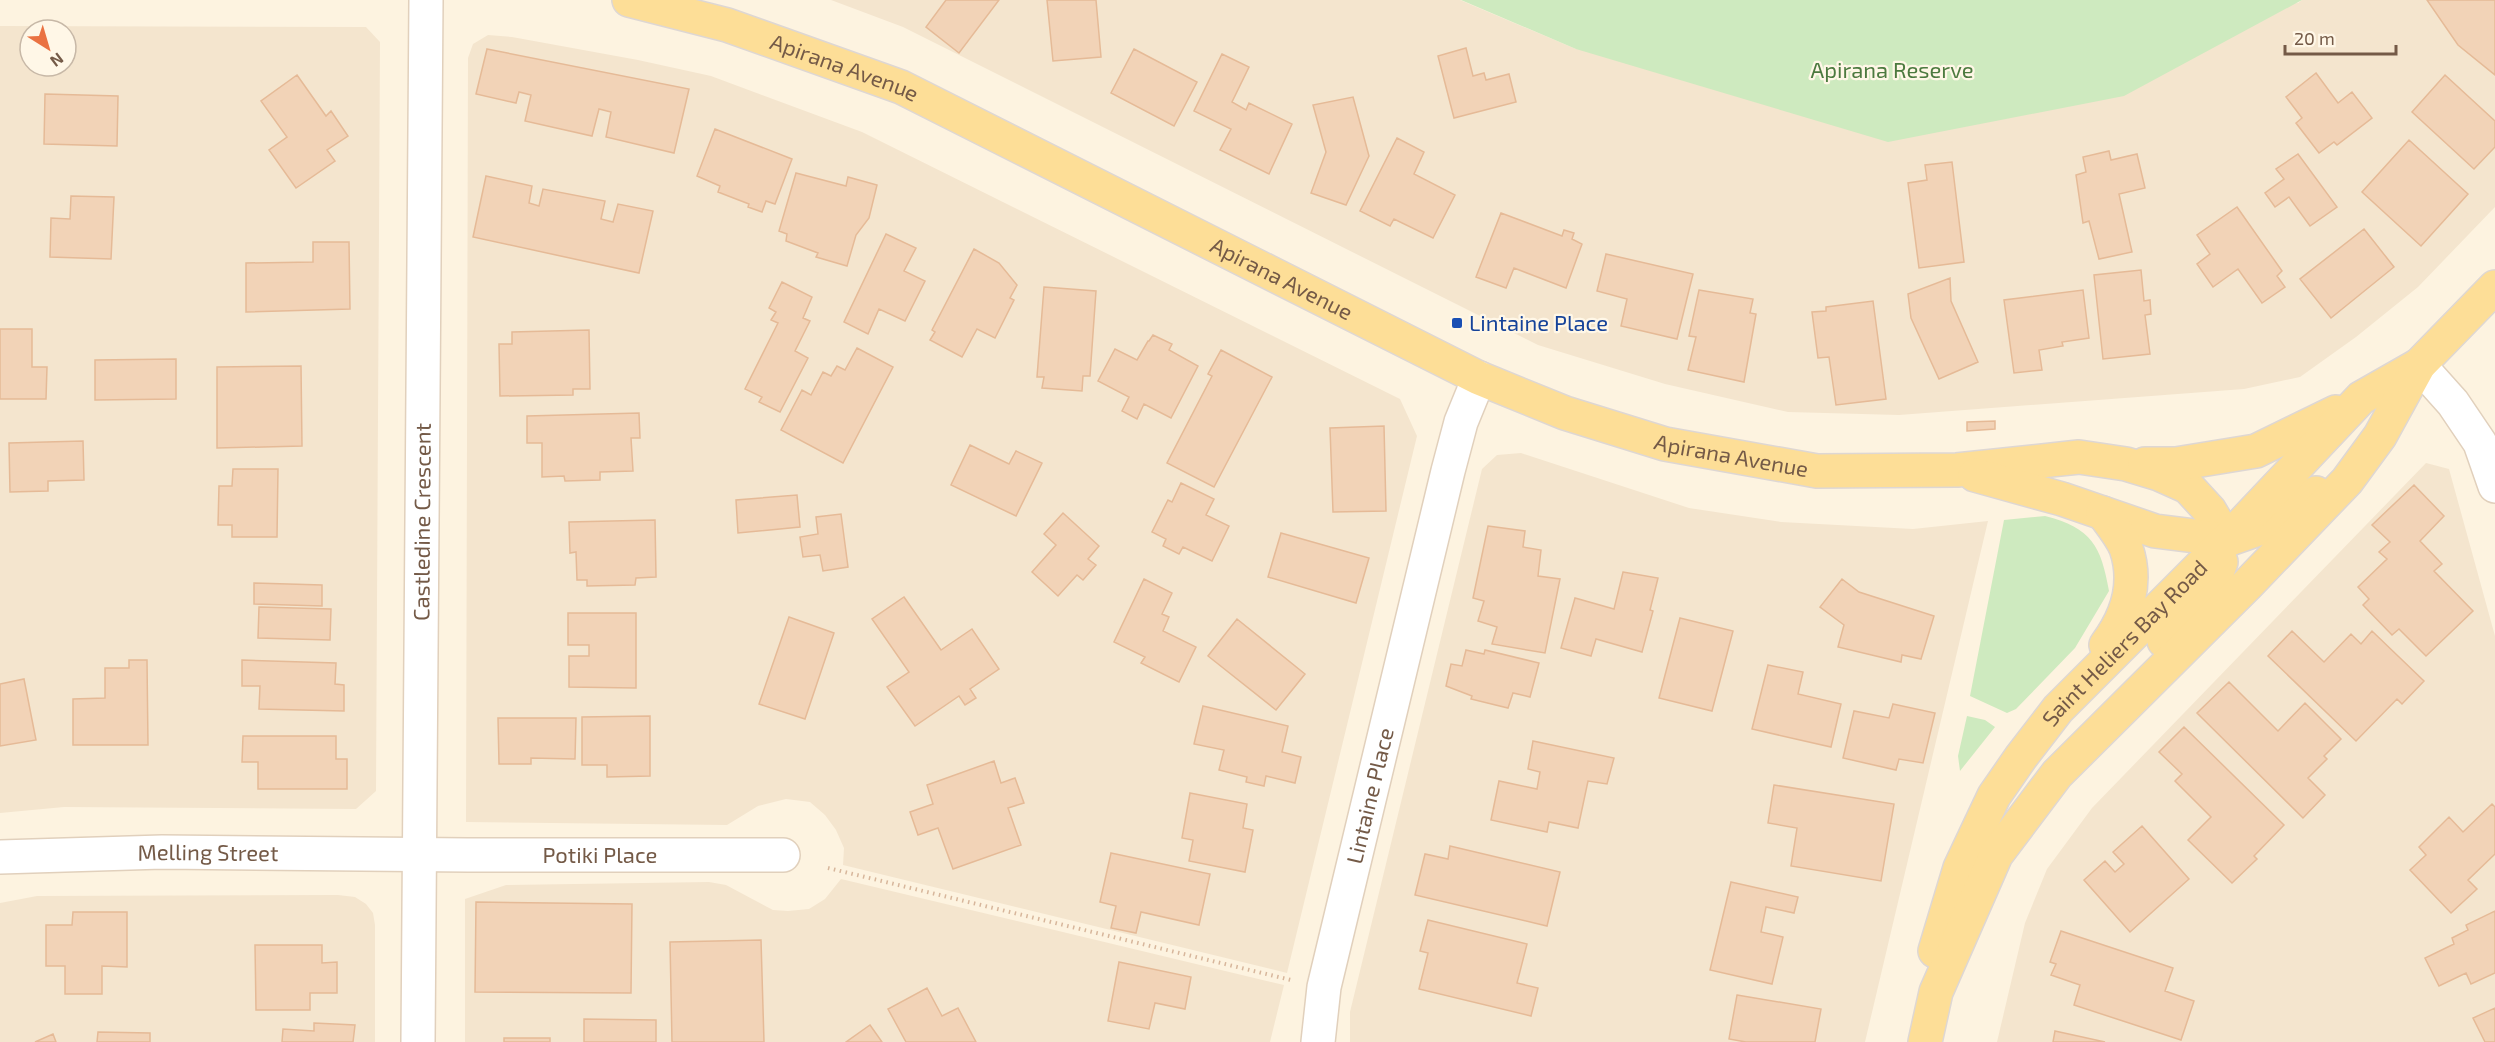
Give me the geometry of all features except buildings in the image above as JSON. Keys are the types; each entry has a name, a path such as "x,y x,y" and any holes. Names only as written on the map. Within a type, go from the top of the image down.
{"main road":[{"name":"Apirana Avenue","path":"629,0 727,25 901,87 1479,378 1565,413 1665,444 1817,471 1957,470 2079,457 2126,464 2159,474 2188,487 2210,511 2227,540"},
{"name":"Saint Heliers Bay Road","path":"1925,1042 1936,992 1996,855 2057,774 2340,489 2380,436 2419,365 2495,287"},
{"name":"Saint Heliers Bay Road","path":"1936,992 1935,946 1960,868 1995,796 2021,757 2058,709 2227,540 2361,398 2419,365"},
{"path":"2126,464 2176,464 2256,451 2312,426 2361,398"},
{"path":"2057,774 2209,586 2218,570 2227,540 2266,526 2294,509 2316,493 2380,436"},
{"name":"Apirana Avenue","path":"1957,470 2103,513 2155,531 2227,540"},
{"path":"2058,709 2119,627 2127,610 2130,570 2126,548 2103,513"}],"street":[{"name":"Castledine Crescent","path":"418,1042 426,0"},
{"path":"2419,365 2453,403 2474,433 2495,486"},
{"name":"Lintaine Place","path":"1318,1042 1324,987 1448,471 1461,422 1479,378"},
{"name":"Melling Street","path":"0,857 162,852 418,855"},
{"name":"Potiki Place","path":"418,855 783,855"}],"path":[{"path":"828,868 1292,980"}],"shaded area":[{"path":"831,0 1460,0 1576,49 2298,3 2302,0 2495,0 2495,207 2418,287 2356,337 2300,377 2244,389 1899,415 1788,412 1665,384 1538,345 903,27"},
{"path":"0,26 18,26 18,78 78,78 78,26 366,27 380,42 376,791 356,809 64,807 0,813"},
{"path":"488,35 512,37 638,60 711,76 862,132 1400,399 1417,436 1287,973 843,865 844,848 836,830 825,815 810,802 786,799 758,806 727,825 466,822 468,58 473,44"},
{"path":"1521,453 1689,508 1781,522 1913,529 1988,521 1865,1042 1350,1042 1350,1012 1482,469 1497,455"},
{"path":"2426,463 2449,469 2495,636 2495,1042 1997,1042 2025,923 2047,869 2092,808"},
{"path":"841,879 1284,985 1270,1042 465,1042 465,899 506,885 709,882 726,885 773,910 788,911 809,909 825,899"},
{"path":"338,895 355,897 366,904 373,913 375,925 375,1042 0,1042 0,903 37,896"}],"green space":[{"name":"Apirana Reserve","path":"1461,0 2302,0 2124,96 1888,142 1576,49"},
{"path":"2045,516 2074,526 2092,541 2102,562 2109,591 2075,648 2016,709 2007,713 1970,696 2004,520"},
{"path":"1967,716 1985,720 1995,727 1960,771 1958,756"}],"place":[{"name":"Lintaine Place","path":"1457,323"}]}
